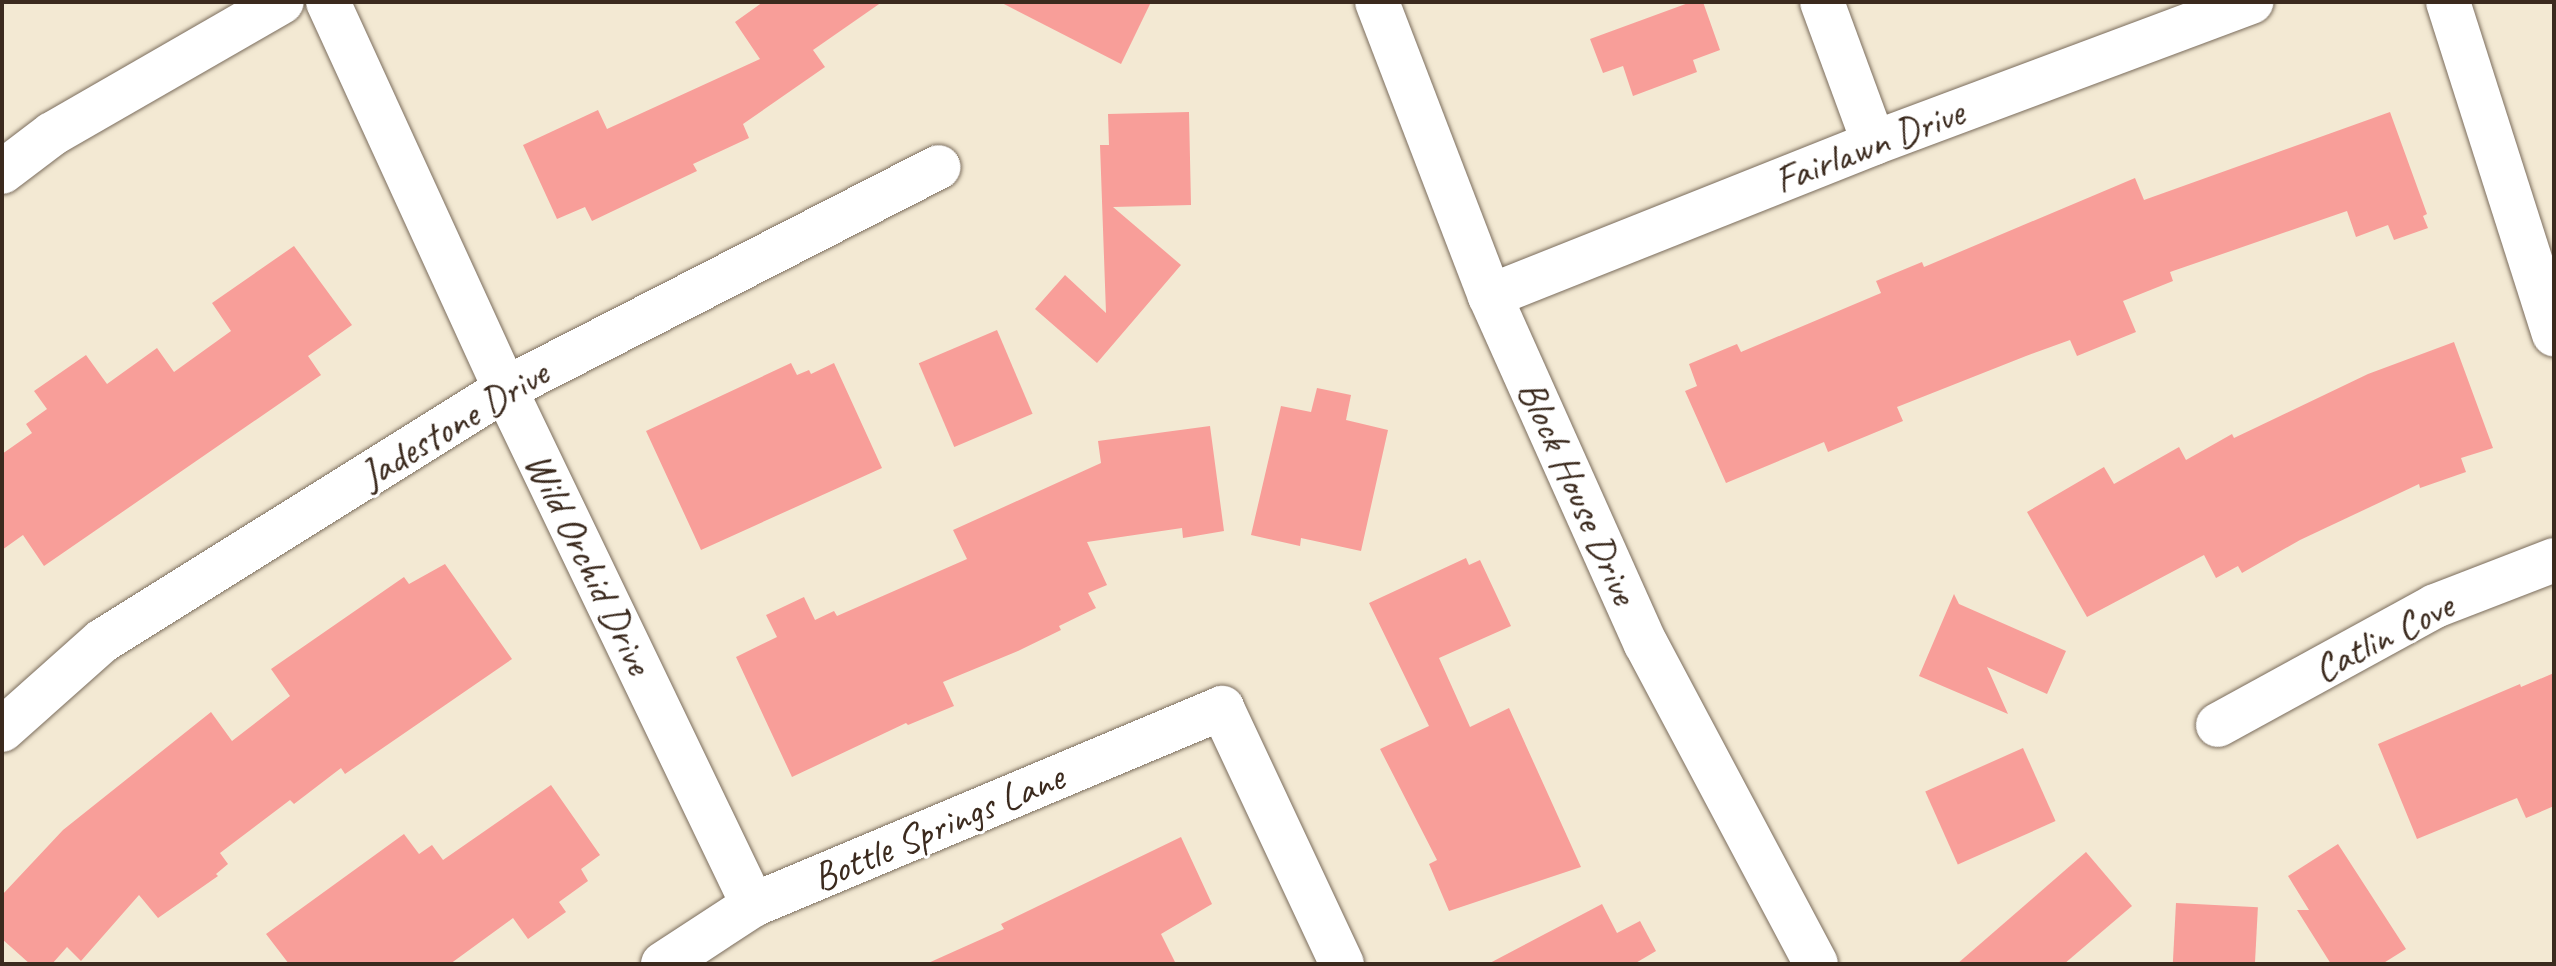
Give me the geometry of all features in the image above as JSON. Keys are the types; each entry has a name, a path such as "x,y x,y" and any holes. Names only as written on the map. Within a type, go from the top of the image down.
{"street":[{"path":"2,172 52,134 282,2"},
{"name":"Wild Orchid Drive","path":"328,2 505,389 753,905"},
{"name":"Block House Drive","path":"1377,2 1490,296 1646,644 1816,964"},
{"path":"1822,2 1874,143"},
{"name":"Fairlawn Drive","path":"1490,296 1874,143 2251,2"},
{"path":"2448,2 2554,334"},
{"name":"Jadestone Drive","path":"2,730 102,641 505,389 938,167"},
{"name":"Catlin Cove","path":"2218,725 2435,606 2554,560"},
{"name":"Bottle Springs Lane","path":"663,964 753,905 1222,708 1342,964"}],"building":[{"path":"763,2 882,2 813,50 825,67 743,124 749,138 693,164 697,171 592,221 585,207 557,219 523,145 598,110 607,129 760,59 735,22"},
{"path":"1000,2 1151,2 1121,64"},
{"path":"1691,2 1703,2 1720,50 1693,60 1697,72 1633,96 1623,66 1603,73 1590,39"},
{"path":"1189,112 1191,205 1113,207 1181,265 1097,363 1035,309 1065,275 1106,313 1100,145 1109,145 1108,114"},
{"path":"2390,112 2427,214 2423,216 2428,228 2394,240 2388,225 2356,237 2347,211 2170,272 2173,281 2123,301 2136,332 2077,356 2070,340 2026,356 1897,407 1903,421 1828,452 1824,442 1726,483 1685,391 1697,386 1689,364 1737,344 1741,352 1881,293 1876,281 1922,262 1924,267 2135,178 2144,200"},
{"path":"294,246 352,325 308,356 321,375 44,566 23,535 2,550 2,454 32,433 26,424 47,409 34,391 86,355 107,384 157,348 174,372 231,331 212,303"},
{"path":"997,330 1033,414 954,447 919,363"},
{"path":"2454,342 2493,448 2461,458 2466,472 2420,488 2419,484 2300,540 2242,573 2238,566 2216,578 2204,555 2087,617 2027,512 2104,467 2114,484 2179,447 2186,460 2232,434 2234,438 2368,374"},
{"path":"791,363 797,375 809,370 811,374 834,363 882,468 701,550 646,431"},
{"path":"1317,388 1351,395 1346,420 1388,430 1361,551 1301,538 1300,546 1251,535 1281,406 1311,412"},
{"path":"1210,426 1224,531 1183,538 1182,528 1087,542 1107,585 1088,593 1096,608 1018,651 943,682 954,706 908,725 906,723 792,777 736,657 777,637 766,615 804,597 815,620 834,611 837,616 967,559 953,530 1101,463 1098,441"},
{"path":"1466,558 1469,565 1480,560 1511,626 1439,658 1470,727 1509,708 1581,867 1449,911 1429,864 1437,860 1380,749 1429,726 1369,603"},
{"path":"445,564 512,659 345,774 341,768 294,804 290,800 220,853 228,864 216,874 218,876 158,918 139,895 81,961 67,947 52,964 30,964 2,939 2,895 63,830 211,712 232,741 290,696 271,669 404,577 409,584"},
{"path":"1954,594 1959,604 2066,651 2047,694 1987,667 2008,714 1919,676"},
{"path":"2554,673 2554,806 2526,818 2517,798 2417,839 2378,744 2520,684 2521,687"},
{"path":"2023,748 2056,821 1958,865 1925,792"},
{"path":"551,785 600,855 581,869 588,881 559,902 566,912 528,939 513,918 450,964 289,964 266,934 404,834 419,854 432,845 443,860"},
{"path":"1181,837 1212,904 1161,934 1176,964 926,964 1004,929 1001,924"},
{"path":"2338,844 2406,949 2382,964 2331,964 2297,910 2309,910 2288,876"},
{"path":"2086,852 2132,906 2064,964 1957,964"},
{"path":"2176,903 2258,907 2255,964 2173,964"},
{"path":"1602,904 1617,933 1640,921 1656,951 1634,964 1488,964"}]}
